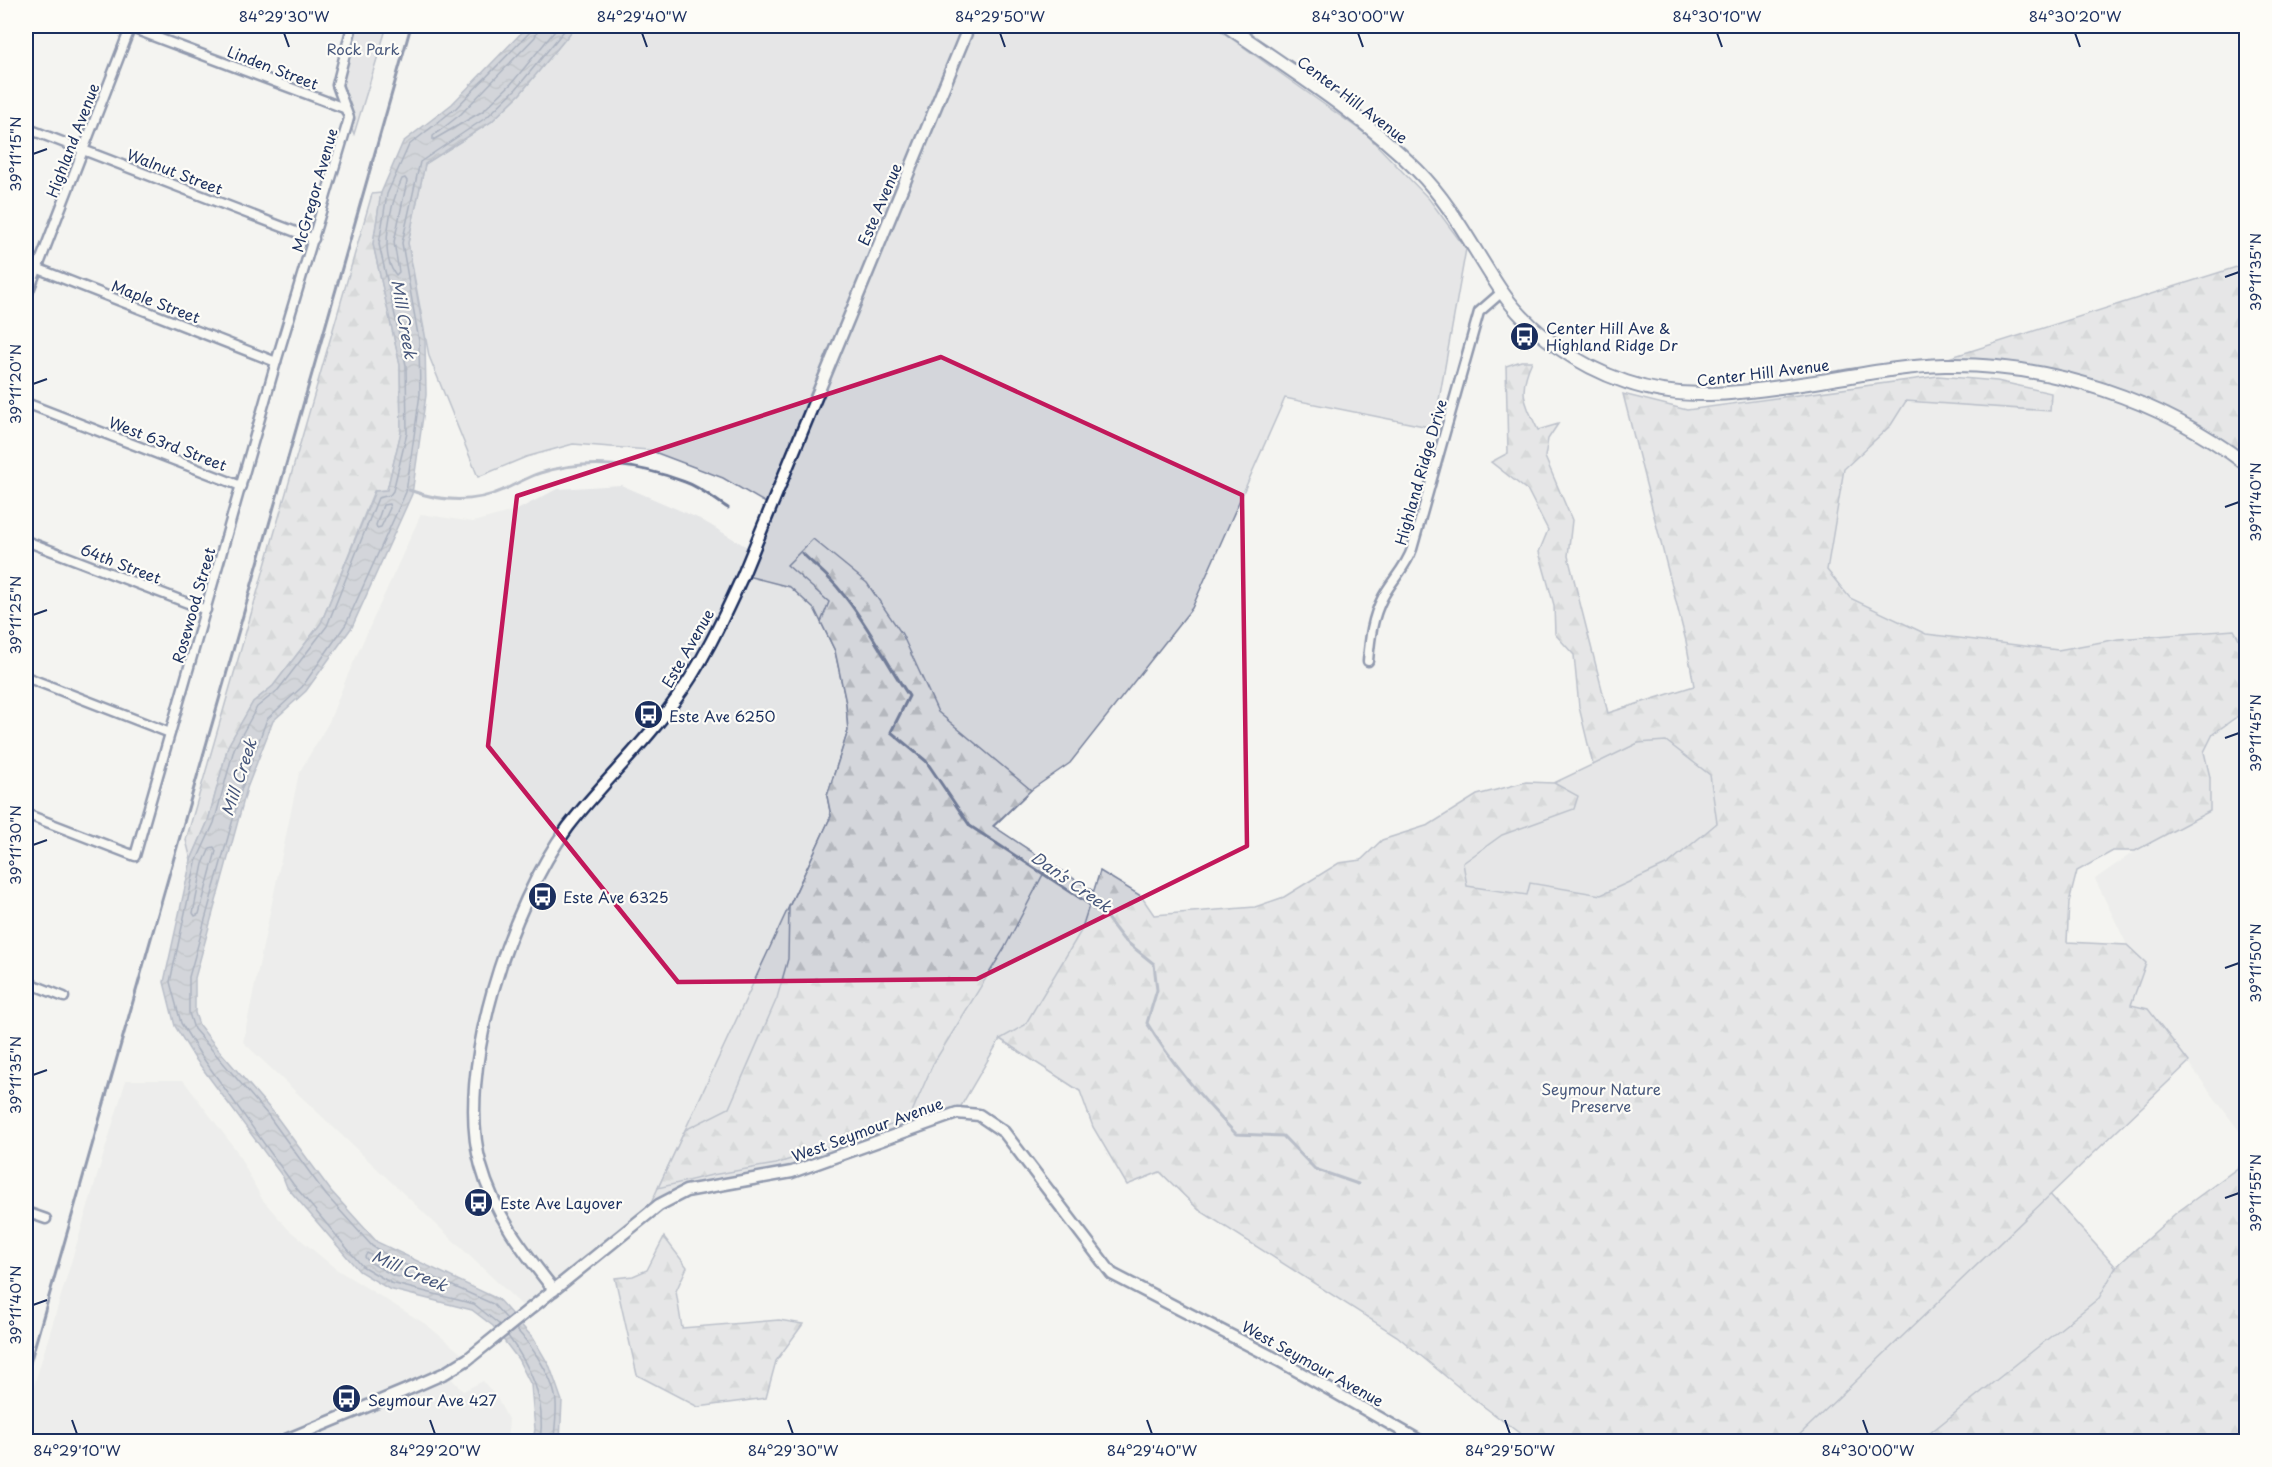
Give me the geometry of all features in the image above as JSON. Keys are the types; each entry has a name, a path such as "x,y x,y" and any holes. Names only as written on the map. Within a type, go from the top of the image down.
{"main road":[{"name":"Center Hill Avenue","path":"1227,26 1362,121 1399,152 1440,195 1503,292 1522,316 1555,344 1600,371 1645,388 1706,396 1920,367 1971,366 2045,375 2114,392 2175,420 2247,464"}],"street":[{"name":"Linden Street","path":"129,26 344,108"},
{"name":"Highland Avenue","path":"26,298 129,26"},
{"name":"McGregor Avenue","path":"276,362 349,118 337,85 352,26"},
{"name":"Este Avenue","path":"554,1290 516,1241 499,1212 481,1166 473,1124 479,1047 511,941 523,908 568,828 673,705 719,626 743,575 969,26"},
{"name":"Walnut Street","path":"26,128 314,239"},
{"name":"Maple Street","path":"26,264 276,362"},
{"name":"Highland Ridge Drive","path":"1368,661 1371,625 1382,598 1407,563 1412,549 1479,312 1503,292"},
{"name":"Rosewood Street","path":"26,814 135,856 276,362"},
{"name":"West 63rd Street","path":"26,403 242,486"},
{"name":"64th Street","path":"26,541 206,610"},
{"path":"26,677 170,734"},
{"path":"26,982 64,997"},
{"name":"West Seymour Avenue","path":"281,1442 435,1378 468,1359 659,1205 686,1191 792,1172 834,1160 949,1116 971,1113 987,1118 1004,1132 1112,1274 1268,1354 1422,1442"},
{"path":"26,1212 46,1219"}],"highlighted area":[{"path":"941,357 1242,495 1247,846 977,979 678,982 488,746 517,496"}],"shaded area":[{"path":"2062,379 2114,392 2246,464 2246,651 2234,630 2118,639 2058,650 1926,634 1850,597 1827,570 1844,469 1891,425 1906,401 2050,411 2051,393"},
{"path":"621,485 700,519 752,550 759,579 790,586 815,610 835,651 846,703 848,731 827,796 831,816 645,1216 529,1312 243,1042 299,773 329,722 346,679 421,514 473,522 517,510 557,489"},
{"path":"2246,710 2246,1140 2148,1009 2131,1005 2146,963 2127,945 2095,879 2135,851 2210,777 2204,752 2213,734 2236,720"},
{"path":"126,1080 183,1080 236,1150 262,1199 288,1229 336,1269 427,1325 468,1359 446,1373 463,1391 483,1381 497,1398 509,1421 507,1442 26,1442 26,1412"}],"green space":[{"name":"Rock Park","path":"352,26 387,26 354,134 337,92"},
{"path":"576,26 1214,26 1367,135 1429,199 1466,249 1434,428 1285,398 1192,608 1070,763 1031,790 993,827 1193,955 1831,651 1896,1025 2116,1267 2246,1298 2154,1442 1620,1441 1199,1210 1080,1091 1000,1039 957,1113 834,1160 702,1187 645,1216 831,816 827,796 848,731 846,703 835,651 815,610 790,587 743,575 771,506 723,478 649,450 573,444 526,457 478,477 429,356 408,243 425,164 491,122 520,94"},
{"path":"381,193 373,244 400,365 401,432 387,490 374,491 321,623 273,686 253,702 228,746 208,821 191,860 186,840 372,194"},
{"path":"2246,264 2246,464 2175,420 2045,375 1920,367"},
{"name":"Seymour Nature Preserve","path":"1521,361 1532,361 1525,381 1524,396 1538,430 1558,424 1548,439 1545,457 1572,520 1568,556 1608,713 1694,686 1686,641 1623,394 1687,410 1938,376 1997,381 2051,393 2050,411 1906,401 1891,425 1844,469 1827,570 1850,598 1926,634 2058,650 2118,639 2234,630 2246,651 2246,710 2213,734 2204,752 2210,777 2210,811 2135,851 2113,851 2077,871 2069,902 2067,942 2127,945 2146,963 2131,1005 2148,1009 2189,1062 1793,1441 1530,1441 1467,1394 1397,1336 1199,1210 1160,1172 1127,1185 1093,1127 1080,1091 1000,1039 1025,1025 1081,931 1100,871 1141,896 1154,915 1255,907 1284,897 1339,863 1361,860 1382,840 1429,825 1477,795 1526,782 1554,783 1578,796 1574,809 1502,835 1463,863 1467,886 1527,895 1530,883 1601,895 1668,864 1717,823 1710,775 1666,741 1638,743 1593,765 1579,707 1574,655 1555,634 1554,605 1539,552 1548,530 1528,491 1491,462 1508,453 1506,366"},
{"path":"813,539 867,583 902,634 938,712 1031,790 993,826 1049,863 1004,949 933,1064 909,1119 776,1164 712,1175 658,1188 685,1130 729,1108 777,998 788,959 789,907 831,816 827,796 848,731 846,703 835,651 821,622 829,602 787,565"},
{"path":"2246,1162 2246,1441 1920,1441 2099,1298 2116,1267 2176,1213"},
{"path":"664,1237 687,1267 676,1291 682,1328 779,1320 803,1324 776,1361 766,1398 698,1407 637,1375 615,1278 633,1276 647,1270"}],"water":[{"name":"Mill Creek","path":"528,26 576,26 520,94 491,122 425,164 408,243 425,341 426,395 412,494 352,627 306,691 273,721 247,788 195,978 195,1013 199,1025 217,1048 273,1112 331,1191 377,1242 498,1299 533,1338 550,1367 562,1401 560,1441 533,1441 535,1429 531,1385 518,1359 493,1326 472,1310 389,1289 359,1271 287,1187 283,1177 194,1057 175,1026 164,982 191,860 208,821 228,746 253,702 273,686 321,623 375,491 387,490 401,432 400,365 373,244 381,193 403,142 452,104"}],"waterway":[{"name":"Dan’s Creek","path":"409,490 444,499 468,499 491,494 558,468 613,465 650,471 691,484 728,508"},
{"name":"Dan’s Creek","path":"802,553 833,582 851,605 909,696 891,732 926,761 970,826 1103,913 1123,939 1154,964 1157,990 1147,1023 1199,1094 1236,1134 1283,1136 1315,1169 1358,1184"}],"railway":[{"path":"26,1377 411,26"}],"place":[{"name":"Center Hill Ave & Highland Ridge Dr","path":"1525,336"},
{"name":"Este Ave 6250","path":"648,715"},
{"name":"Este Ave 6325","path":"542,896"},
{"name":"Este Ave Layover","path":"479,1202"},
{"name":"Seymour Ave 427","path":"347,1399"}]}
